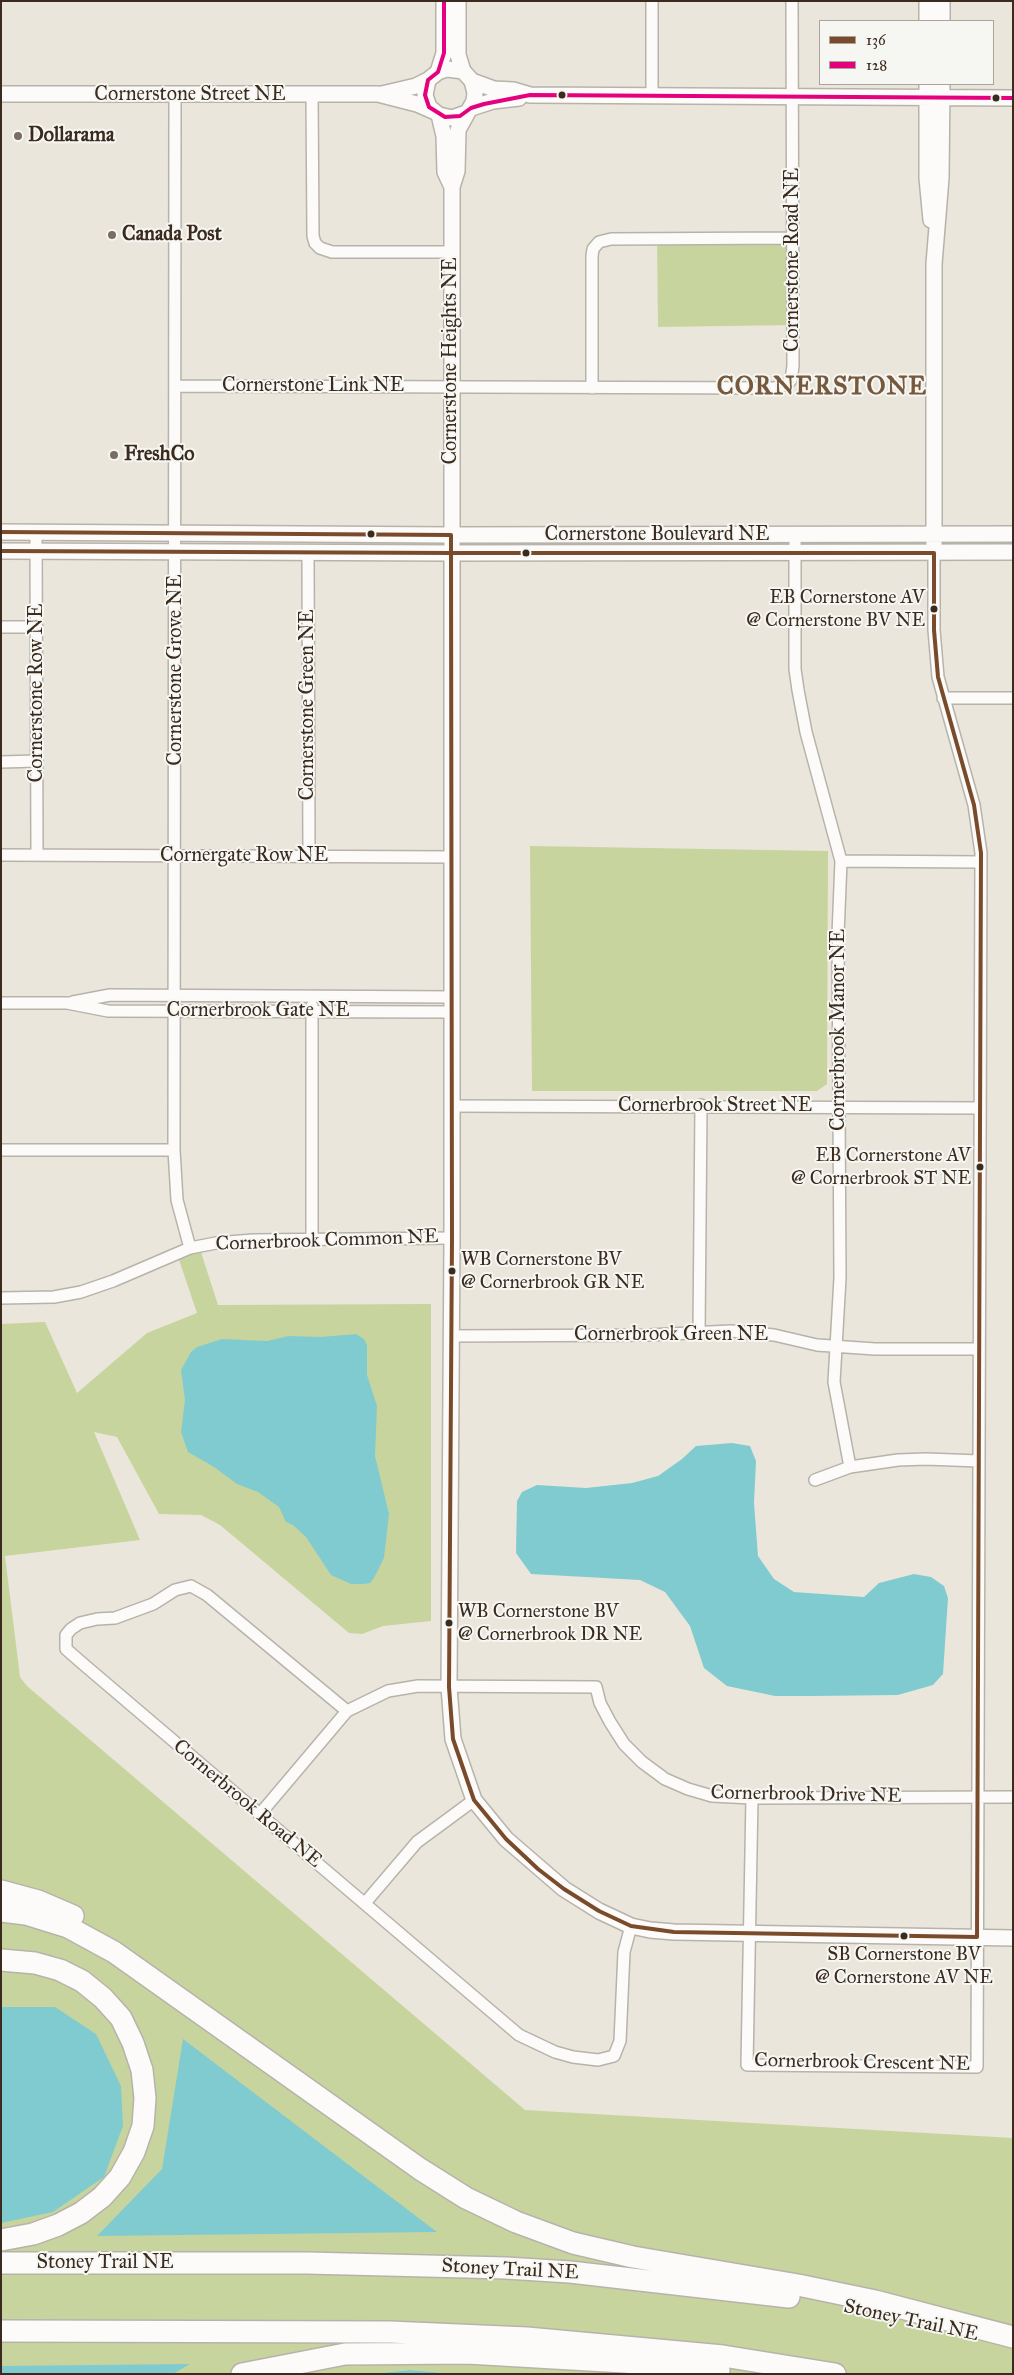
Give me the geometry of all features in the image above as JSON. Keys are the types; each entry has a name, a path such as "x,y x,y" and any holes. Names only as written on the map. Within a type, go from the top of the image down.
{"highway":[{"path":"1,1891 57,1908 94,1927 132,1953 208,2018"},
{"path":"1,1911 46,1919 88,1937 114,1952 420,2169 466,2198 516,2222 573,2243 633,2257 798,2285 875,2301 1013,2337"},
{"path":"1,1960 35,1963 60,1970 82,1981 103,1998 121,2018 133,2043 142,2070 145,2098 143,2126 134,2152 120,2176 102,2197 81,2213 58,2225 33,2234 1,2240"},
{"name":"Stoney Trail NE","path":"1,2263 306,2263 570,2272 795,2298 872,2311 1013,2342"},
{"path":"1,2331 390,2332 527,2338 723,2356 835,2374"},
{"path":"1,2340 76,2331"},
{"path":"242,2374 345,2354 457,2353 624,2362 752,2374"}],"street":[{"name":"Cornerstone Heights NE","path":"444,1 444,53 426,89 426,101 436,113 444,136 445,172 452,187"},
{"name":"Cornerstone Heights NE","path":"451,553 452,187 457,171 458,130 475,93 458,55 458,1"},
{"path":"652,1 652,97"},
{"name":"Cornerstone Road NE","path":"451,386 774,388 787,384 791,380 793,366 792,1"},
{"path":"927,1 927,20"},
{"path":"942,1 942,20"},
{"path":"433,76 446,69 467,76 494,89 513,90 530,95 791,97 942,91 1013,98"},
{"name":"Cornerstone Street NE","path":"1,94 378,94 416,86 433,76"},
{"path":"927,91 927,178 934,264 934,630 938,677 974,805 978,823 981,862 977,1937"},
{"path":"934,264 941,178 942,91"},
{"name":"Cornerstone Grove NE","path":"175,94 176,856 174,1150 177,1200 190,1248"},
{"name":"Cornerstone Street NE","path":"378,94 417,104 436,113"},
{"path":"312,95 313,236 315,243 320,248 332,252 452,252"},
{"path":"436,113 452,118 502,100 514,100 530,95"},
{"path":"592,388 592,256 593,249 599,242 611,238 792,238"},
{"name":"Cornerstone Link NE","path":"176,386 451,386"},
{"name":"Cornerstone Boulevard NE","path":"1,532 451,535 1013,534"},
{"name":"Cornerstone Row NE","path":"36,532 37,855"},
{"name":"Cornerbrook Manor NE","path":"795,534 795,669 798,690 841,861 838,935 840,1278 834,1382 850,1467"},
{"name":"Cornerstone Boulevard NE","path":"1,551 176,553 1013,552"},
{"name":"Cornerstone Green NE","path":"308,553 309,856"},
{"path":"451,553 452,1238 450,1687 453,1739 474,1800 506,1839 564,1889 599,1911 631,1926 674,1932 1013,1938"},
{"path":"1,627 36,627"},
{"path":"943,698 1013,698"},
{"path":"1,762 37,761"},
{"name":"Cornergate Row NE","path":"1,855 451,857"},
{"path":"841,861 981,862"},
{"name":"Cornerbrook Gate NE","path":"1,1003 67,1003 110,995 175,1004 312,1011 451,1005"},
{"path":"312,996 312,1240"},
{"name":"Cornerbrook Gate NE","path":"67,1003 108,1011 175,1004 312,996 451,1005"},
{"name":"Cornerbrook Street NE","path":"451,1106 980,1108"},
{"path":"699,1332 701,1106"},
{"path":"1,1150 174,1150"},
{"name":"Cornerbrook Common NE","path":"1,1298 54,1297 81,1292 113,1282 190,1248 240,1240 452,1238"},
{"name":"Cornerbrook Green NE","path":"451,1336 755,1332 817,1345 875,1349 979,1349"},
{"path":"815,1480 850,1467 898,1460 926,1458 979,1461"},
{"name":"Cornerbrook Road NE","path":"347,1711 206,1595 191,1586 176,1590 153,1604 136,1611 115,1618 80,1623 70,1629 66,1635 66,1648 519,2035 555,2052 573,2057 598,2060 614,2056 620,2042 624,1952 631,1926"},
{"name":"Cornerbrook Drive NE","path":"260,1814 347,1711 388,1691 418,1686 596,1687 603,1709 624,1744 642,1762 666,1779 712,1796 752,1798 1013,1797"},
{"path":"749,1934 752,1798"},
{"path":"365,1903 417,1842 474,1800"},
{"name":"Cornerbrook Crescent NE","path":"749,1934 747,2065 977,2067 977,1937"}],"green space":[{"path":"657,238 792,238 793,325 658,327"},
{"path":"530,846 828,851 827,1084 817,1091 532,1091"},
{"path":"199,1246 218,1305 431,1304 431,1621 383,1626 362,1634 349,1633 220,1525 201,1515 159,1514 117,1437 94,1432 140,1540 5,1556 20,1677 27,1686 525,2110 1013,2138 1013,2374 455,2374 410,2370 369,2374 1,2374 1,1324 45,1322 77,1393 147,1333 197,1313 177,1254"}],"water":[{"path":"356,1334 364,1339 367,1345 367,1375 377,1406 375,1456 389,1514 384,1558 370,1583 363,1584 351,1584 331,1575 306,1537 293,1525 286,1522 279,1507 258,1492 237,1484 214,1467 188,1452 181,1432 185,1400 181,1370 191,1352 197,1347 222,1339 267,1341 289,1336 321,1337"},
{"path":"732,1443 750,1446 756,1461 754,1503 758,1556 774,1579 794,1592 864,1597 879,1583 914,1574 931,1577 944,1586 948,1598 943,1674 933,1685 898,1695 813,1696 775,1696 727,1686 704,1668 690,1626 665,1592 640,1580 531,1574 516,1553 517,1501 522,1492 537,1485 586,1488 632,1483 658,1476 682,1459 696,1446"},
{"path":"1,2007 55,2007 96,2034 121,2086 123,2126 104,2177 53,2212 1,2223"},
{"path":"183,2039 437,2232 97,2236 162,2169"},
{"path":"190,2364 173,2374 1,2374 1,2366"},
{"path":"410,2370 455,2374 369,2374"}],"transit line":[{"name":"128","path":"444,1 444,53 438,72 428,80 425,95 429,107 445,117 460,116 471,108 484,104 530,95 1013,98"},
{"name":"136","path":"1,532 451,535 451,553"},
{"name":"136","path":"1,551 451,553"},
{"name":"136","path":"451,553 934,553 934,630 938,677 974,805 981,853 977,1937 674,1932 631,1926 599,1911 564,1889 538,1869 506,1839 474,1800 453,1739 449,1687 452,1238 451,553"}],"place":[{"name":"Dollarama","path":"18,136"},
{"name":"Canada Post","path":"112,235"},
{"name":"FreshCo","path":"114,455"},
{"name":"EB Cornerstone AV @ Cornerstone BV NE","path":"934,609"},
{"name":"EB Cornerstone AV @ Cornerbrook ST NE","path":"980,1167"},
{"name":"WB Cornerstone BV @ Cornerbrook GR NE","path":"452,1271"},
{"name":"WB Cornerstone BV @ Cornerbrook DR NE","path":"449,1623"},
{"name":"SB Cornerstone BV @ Cornerstone AV NE","path":"904,1936"}],"district":[{"name":"CORNERSTONE","path":"822,388"}]}
